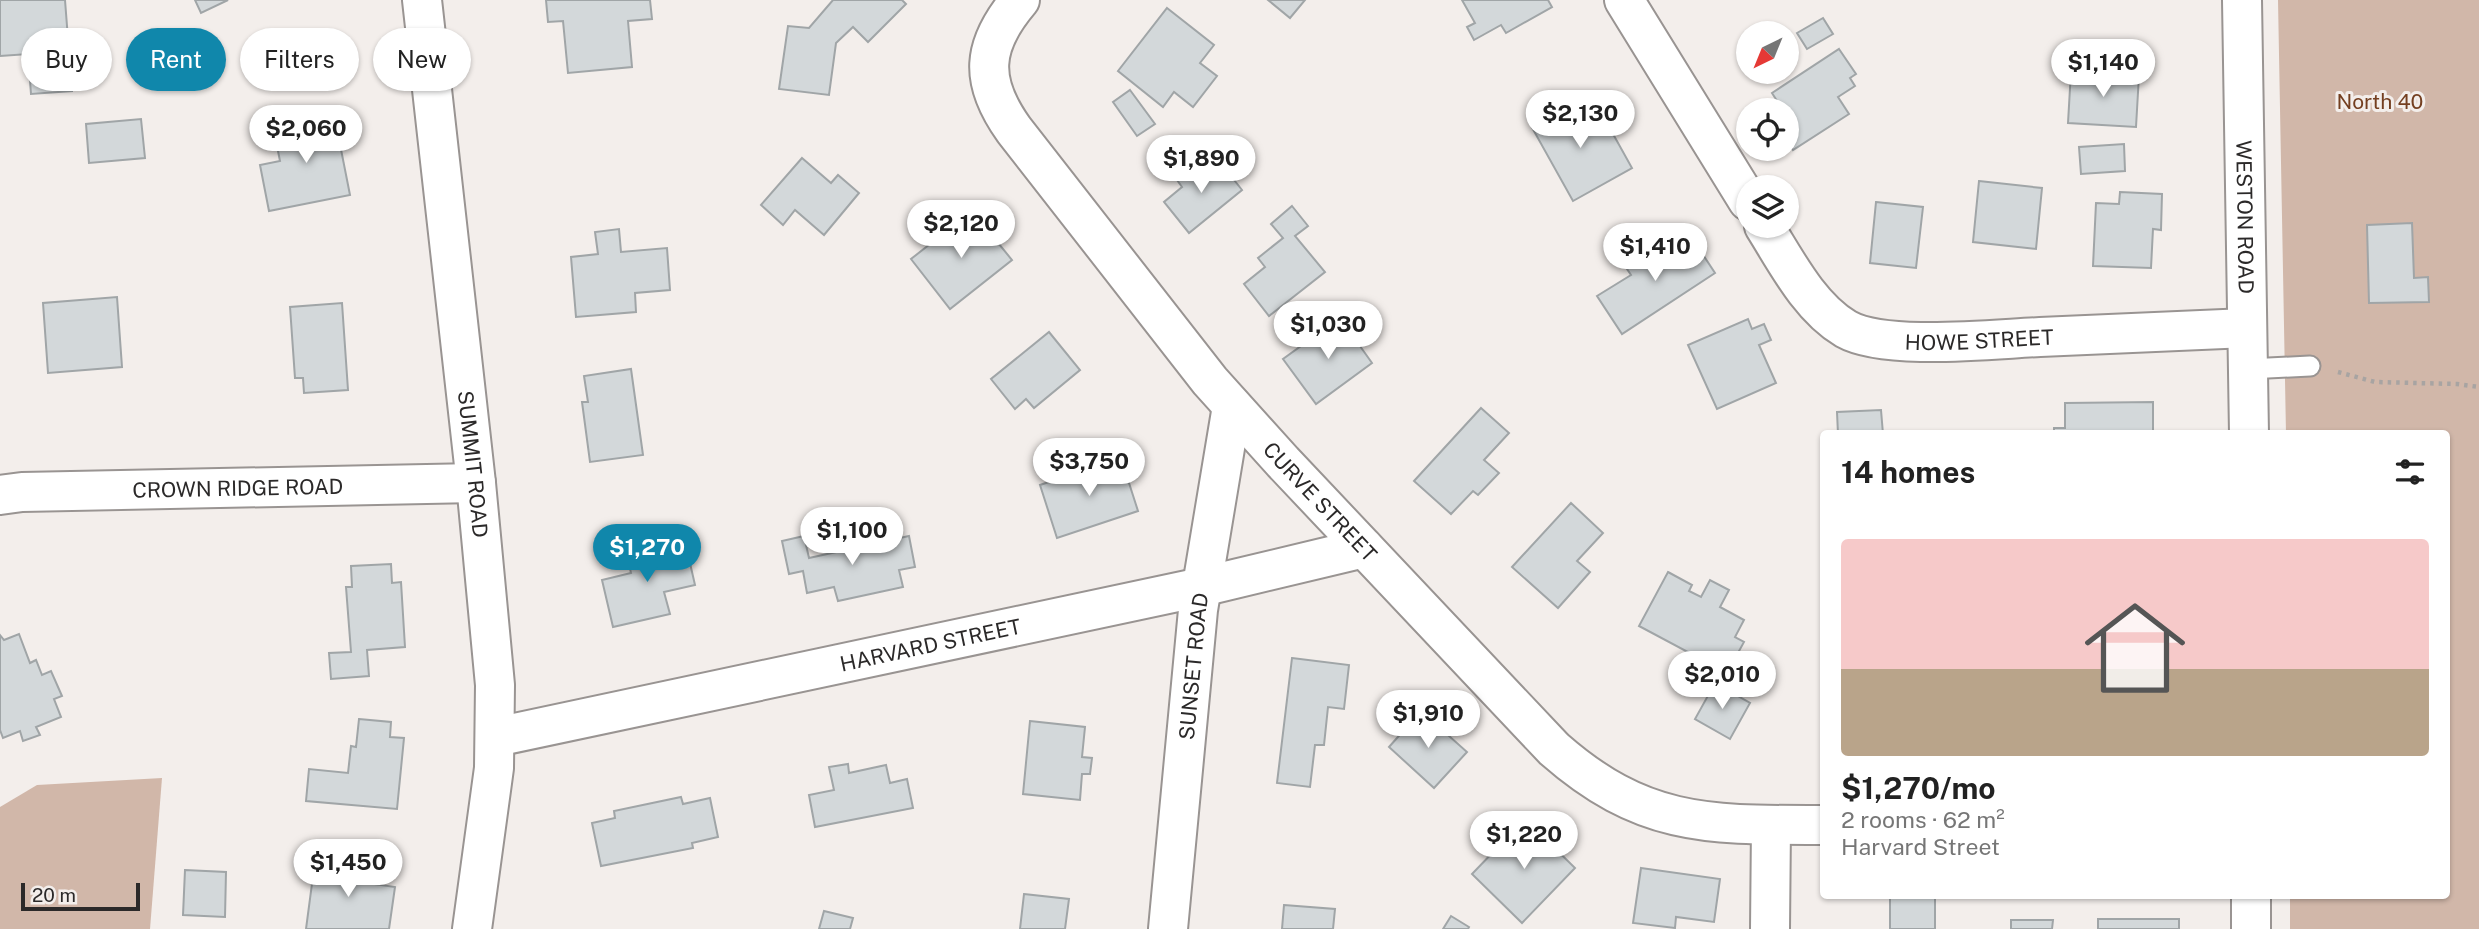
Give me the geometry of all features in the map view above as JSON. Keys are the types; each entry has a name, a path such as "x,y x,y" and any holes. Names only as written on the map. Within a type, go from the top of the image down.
{"street":[{"name":"SUMMIT ROAD","path":"422,0 493,655 496,737 491,796 472,929"},
{"name":"CURVE STREET","path":"1020,0 998,29 988,60 991,88 1014,130 1188,354 1232,406 1554,749 1587,777 1625,799 1671,816 1716,823 1820,825"},
{"path":"1624,0 1736,182"},
{"name":"WESTON ROAD","path":"2242,0 2249,430"},
{"name":"HOWE STREET","path":"1771,238 1812,298 1847,329 1874,339 1970,340 2247,328"},
{"name":"SUNSET ROAD","path":"1168,929 1201,587 1232,406"},
{"name":"CROWN RIDGE ROAD","path":"0,495 36,491 476,483"},
{"name":"HARVARD STREET","path":"496,737 1201,587 1364,548"},
{"path":"1770,929 1771,825"},
{"path":"2251,899 2251,929"}],"lane":[{"path":"2248,369 2310,366"}],"path":[{"path":"2310,366 2375,382 2479,387"}],"green space":[{"name":"North 40","path":"2278,0 2479,0 2479,929 2290,929 2290,899 2450,899 2450,430 2286,430"},
{"path":"162,778 150,929 0,929 0,807 37,785"}],"building":[{"path":"0,0 65,0 67,28 21,28 21,54 0,56"},
{"path":"195,0 228,0 201,13"},
{"path":"546,0 650,0 652,19 628,21 632,67 568,73 563,21 548,22"},
{"path":"833,0 902,0 906,4 868,42 853,27 836,43 829,95 779,89 788,26 809,28"},
{"path":"1268,0 1305,0 1290,18"},
{"path":"1462,0 1548,0 1552,7 1506,33 1501,25 1474,40 1467,27 1475,23"},
{"path":"1167,8 1214,45 1200,63 1217,76 1193,107 1174,92 1163,107 1118,71"},
{"path":"1823,18 1833,34 1807,49 1799,32"},
{"path":"1839,49 1856,74 1850,78 1855,86 1838,97 1849,114 1799,146 1799,98 1775,98 1772,93 1786,84 1799,84 1799,75"},
{"path":"2071,71 2139,75 2136,127 2068,123"},
{"path":"1130,90 1155,124 1137,136 1113,102"},
{"path":"31,91 72,91 31,94"},
{"path":"1574,100 1588,125 1603,116 1632,168 1573,201 1530,124"},
{"path":"334,114 350,195 269,211 260,165 280,161 273,126"},
{"path":"141,119 145,158 89,163 86,124"},
{"path":"2124,144 2125,171 2081,174 2079,147"},
{"path":"802,158 831,183 838,175 859,193 824,235 795,210 783,225 761,205"},
{"path":"1199,162 1211,176 1223,166 1242,190 1189,233 1164,202 1182,187 1177,180"},
{"path":"1979,181 2042,188 2036,249 1973,242"},
{"path":"2120,192 2162,194 2161,230 2153,229 2151,268 2093,266 2096,203 2119,204"},
{"path":"1876,202 1923,207 1916,268 1870,263"},
{"path":"1292,206 1308,226 1295,236 1325,272 1269,316 1244,284 1265,267 1258,258 1283,238 1271,224"},
{"path":"972,211 1012,260 950,309 911,259"},
{"path":"2412,223 2414,278 2428,277 2429,302 2369,303 2367,225"},
{"path":"619,229 621,252 667,248 670,290 635,293 636,312 576,317 571,257 598,254 595,232"},
{"path":"1690,235 1715,273 1622,334 1597,296 1631,275 1625,266 1657,245 1662,253"},
{"path":"117,297 122,367 48,373 43,303"},
{"path":"342,303 348,390 304,393 303,378 295,378 290,307"},
{"path":"1340,318 1372,363 1316,404 1283,359"},
{"path":"1748,319 1752,329 1764,324 1771,340 1759,345 1776,383 1717,409 1688,345"},
{"path":"1049,332 1080,370 1034,408 1026,399 1015,409 991,379"},
{"path":"631,369 643,455 590,462 582,402 588,402 584,376"},
{"path":"2153,402 2153,430 2054,430 2065,428 2065,403"},
{"path":"1481,408 1509,433 1484,460 1499,473 1478,495 1473,491 1451,514 1414,481"},
{"path":"1881,410 1883,430 1838,430 1837,412"},
{"path":"1121,458 1138,511 1057,538 1040,485"},
{"path":"1571,503 1603,533 1577,561 1590,572 1558,608 1512,567"},
{"path":"804,536 809,558 909,536 915,567 899,570 903,587 838,601 834,587 807,593 803,571 789,574 782,541"},
{"path":"644,543 646,551 667,546 668,555 687,550 695,585 664,592 670,614 613,627 602,580 631,573 625,547"},
{"path":"391,564 392,583 401,582 405,647 367,650 369,676 331,679 329,653 351,652 346,587 352,587 351,566"},
{"path":"1668,572 1692,585 1689,591 1701,597 1710,580 1729,590 1720,607 1744,620 1735,637 1744,642 1727,673 1639,626"},
{"path":"19,634 30,663 36,660 42,675 51,671 62,696 54,699 61,717 36,727 40,735 23,741 20,731 3,738 0,730 0,635 4,640"},
{"path":"1292,658 1349,665 1344,709 1328,707 1324,745 1315,745 1310,787 1277,783"},
{"path":"1715,683 1750,703 1730,739 1695,719"},
{"path":"1421,711 1467,752 1434,788 1389,747"},
{"path":"359,719 391,722 390,737 404,738 397,809 306,801 309,769 348,773 351,746 356,747"},
{"path":"1030,721 1085,727 1082,757 1092,758 1090,774 1082,774 1080,800 1023,794"},
{"path":"848,764 849,773 886,765 890,783 907,779 913,808 815,827 809,795 834,790 829,767"},
{"path":"681,797 683,804 710,798 718,837 692,843 693,848 601,866 592,823 615,818 614,811"},
{"path":"1525,819 1575,868 1522,923 1472,874"},
{"path":"315,861 370,869 367,883 395,887 389,929 306,929"},
{"path":"1641,868 1720,879 1714,922 1676,917 1675,928 1633,923"},
{"path":"185,870 226,872 225,917 183,915"},
{"path":"1024,894 1069,899 1065,929 1020,929"},
{"path":"1890,899 1935,899 1935,929 1890,929"},
{"path":"1284,905 1335,909 1333,929 1282,929"},
{"path":"824,911 853,918 850,929 819,929"},
{"path":"1451,916 1469,927 1468,929 1443,929"},
{"path":"2098,919 2179,919 2179,929 2098,929"},
{"path":"2011,920 2053,920 2052,929 2011,929"}]}
